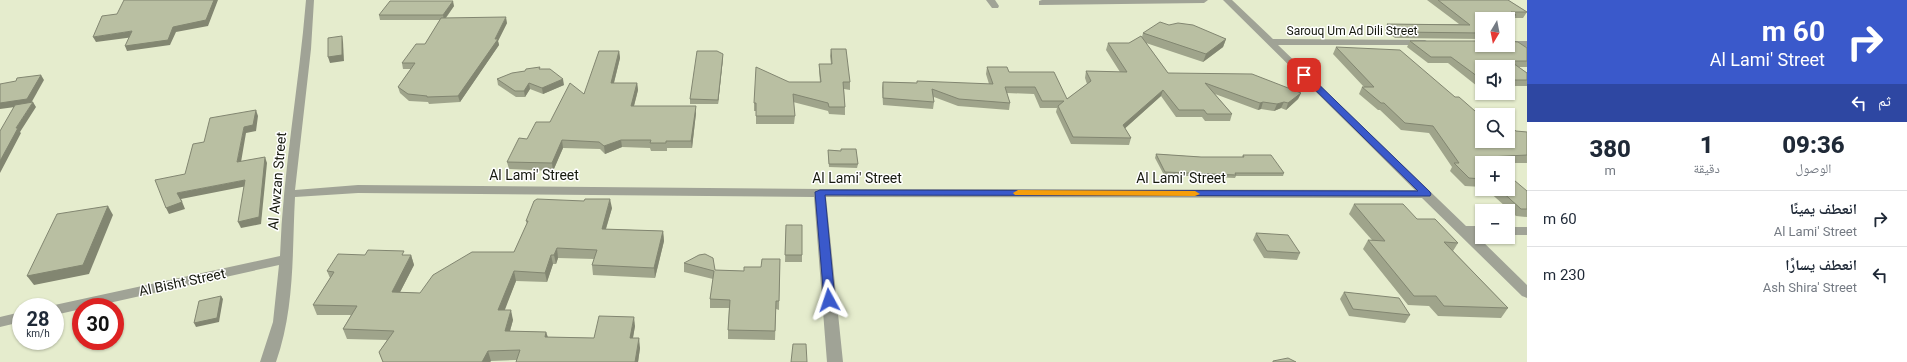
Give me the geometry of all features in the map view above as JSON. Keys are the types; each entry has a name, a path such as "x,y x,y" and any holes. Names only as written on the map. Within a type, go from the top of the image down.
{"street":[{"name":"Al Awzan Street","path":"268,362 282,320 289,194 310,0"},
{"path":"1042,3 1204,0"},
{"path":"1227,0 1527,293"},
{"name":"Sarouq Um Ad Dili Street","path":"1271,42 1435,43"},
{"path":"1515,44 1527,44"},
{"name":"Al Lami' Street","path":"289,194 358,189 1426,194"},
{"path":"820,192 835,362"},
{"path":"1463,230 1475,230"},
{"path":"1515,231 1527,231"},
{"name":"Al Bisht Street","path":"64,308 286,259"},
{"path":"0,322 12,319"}],"building":[{"path":"124,0 214,0 206,20 173,27 168,40 125,46 132,31 93,37 102,16 117,14"},
{"path":"1438,0 1508,0 1527,12 1475,12 1475,33 1398,32 1387,24 1470,25"},
{"path":"390,1 453,1 443,15 379,15"},
{"path":"506,17 495,39 498,39 458,96 427,97 408,94 398,87 415,63 402,63 416,44 425,44 441,18"},
{"path":"1160,22 1169,25 1178,23 1193,25 1226,39 1206,54 1143,33"},
{"path":"342,36 342,55 328,57 328,38"},
{"path":"1141,36 1168,73 1252,74 1301,93 1288,103 1260,103 1205,83 1232,114 1207,114 1204,110 1179,110 1163,90 1123,125 1131,138 1073,137 1058,106 1064,101 1042,101 1035,87 1005,87 1010,103 959,99 932,89 934,102 883,98 883,82 917,83 917,81 993,84 987,67 1007,67 1009,72 1054,72 1067,99 1091,81 1086,71 1127,72 1108,43 1129,43"},
{"path":"1410,41 1475,41 1475,52 1515,52 1515,42 1527,48 1527,61 1475,60 1475,75 1451,57 1431,57"},
{"path":"1336,47 1400,50 1455,97 1459,97 1475,111 1475,148 1515,148 1515,130 1527,132 1527,155 1475,156 1475,178 1469,178 1454,163 1459,163 1433,126 1405,123 1384,103 1381,103 1362,87 1374,87"},
{"path":"831,49 846,49 850,82 843,82 845,107 829,107 828,103 793,94 795,116 756,116 756,103 754,103 756,67 789,82 821,82 819,64 832,64"},
{"path":"599,51 619,51 611,83 637,83 631,106 696,106 691,141 666,141 666,143 650,143 651,140 621,140 604,146 599,142 562,140 552,163 507,162 519,138 527,139 536,122 550,122 570,83 584,94"},
{"path":"697,51 717,51 723,54 718,100 690,99"},
{"path":"1515,65 1527,73 1527,80 1515,80"},
{"path":"540,67 539,69 550,69 563,79 542,88 529,83 524,91 515,91 497,79 512,73 525,71 526,69"},
{"path":"41,75 27,99 0,103 0,84 16,81 17,78"},
{"path":"33,102 16,128 18,128 0,161 0,131 15,105"},
{"path":"256,110 253,125 244,127 237,162 265,157 259,217 238,222 245,180 177,193 182,202 166,208 155,180 185,174 193,144 204,142 210,118"},
{"path":"841,149 856,149 858,164 829,164 828,150 841,151"},
{"path":"1156,154 1201,157 1244,157 1243,155 1271,155 1284,173 1235,173 1236,175 1165,172"},
{"path":"1515,181 1527,191 1527,209 1521,209 1507,196 1515,196"},
{"path":"537,199 584,201 585,199 610,199 602,229 663,231 654,268 592,265 597,250 557,248 554,255 551,255 545,273 514,271 498,310 511,310 505,331 546,332 545,337 594,338 599,316 634,317 630,338 639,338 635,362 516,362 520,350 488,351 482,362 383,362 379,352 394,331 343,329 357,306 313,305 334,272 327,271 338,254 365,255 368,250 404,251 402,255 411,255 392,292 420,293 433,275 472,252 514,252 528,221 526,221 534,201"},
{"path":"1354,204 1403,204 1417,219 1435,219 1458,243 1444,242 1508,308 1444,306 1436,296 1414,296 1368,240 1385,241"},
{"path":"108,206 83,265 27,276 57,214"},
{"path":"786,225 802,225 802,255 785,255"},
{"path":"1256,233 1288,235 1300,253 1267,251"},
{"path":"705,254 713,258 715,270 744,271 744,267 761,267 762,259 780,259 779,301 776,301 775,331 728,330 730,300 710,299 714,271 684,263 699,255"},
{"path":"1344,292 1399,298 1410,315 1353,309"},
{"path":"221,296 217,318 194,323 199,301"},
{"path":"793,344 806,344 807,362 791,362"},
{"path":"1288,358 1296,362 1273,362 1273,361"}],"slow traffic":[{"path":"1018,193 1195,194"}],"route":[{"path":"829,300 820,192 1426,194 1304,75"}]}
